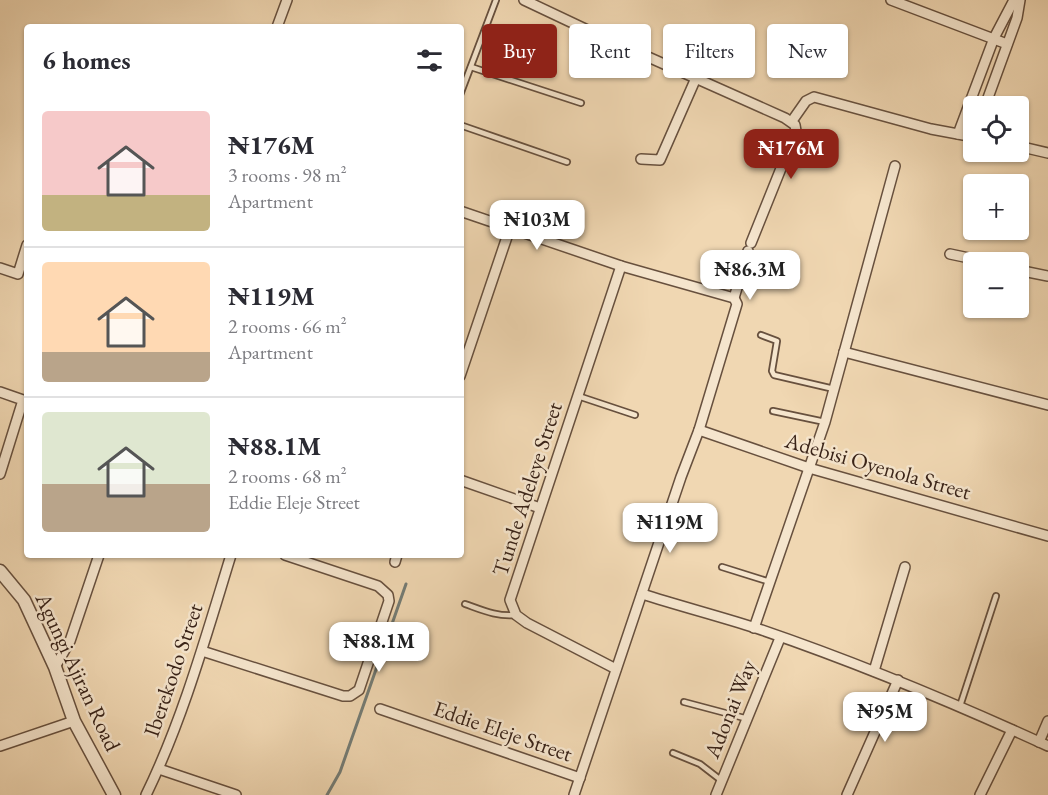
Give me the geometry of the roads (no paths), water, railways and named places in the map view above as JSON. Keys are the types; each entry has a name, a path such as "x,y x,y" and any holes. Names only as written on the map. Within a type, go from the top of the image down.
{"street":[{"path":"278,24 287,0"},
{"path":"524,0 575,24"},
{"path":"891,0 1007,44"},
{"path":"958,134 994,38 1014,0"},
{"path":"989,96 1017,18 1020,0"},
{"path":"574,795 681,477 699,430 737,304 734,298 749,247 796,131 795,125 792,121 696,78 660,160 641,159"},
{"path":"792,121 806,101 814,97 893,120 963,135"},
{"path":"1029,149 1048,153"},
{"path":"754,628 825,422 895,166"},
{"path":"464,213 621,266 734,298"},
{"path":"464,364 510,228"},
{"path":"950,254 963,257"},
{"name":"Tunde Adeleye Street","path":"516,615 510,600 621,266"},
{"path":"0,268 22,276"},
{"path":"1029,272 1048,276"},
{"path":"844,352 1048,405"},
{"path":"0,392 23,400 0,474"},
{"name":"Adebisi Oyenola Street","path":"699,430 809,468 1048,536"},
{"path":"464,481 540,508"},
{"path":"55,667 70,641 98,558"},
{"name":"Iberekodo Street","path":"146,795 159,769 202,651 230,558"},
{"path":"202,651 343,696 350,696 359,690 389,601 388,595 378,586 294,558"},
{"path":"874,671 905,567"},
{"name":"Agungi Ajiran Road","path":"0,570 24,600 55,667 74,721 114,795"},
{"path":"642,594 754,628 874,671 960,706 1048,746"},
{"path":"516,615 527,623 616,669"},
{"name":"Adonai Way","path":"716,795 780,638"},
{"path":"847,795 898,680"},
{"name":"Eddie Eleje Street","path":"380,709 580,778"},
{"path":"0,747 74,721"},
{"path":"1039,742 1048,721"},
{"path":"980,795 1012,730"},
{"path":"159,769 236,795"}],"lane":[{"path":"464,85 496,0"},
{"path":"471,67 581,103"},
{"path":"464,126 567,162"},
{"path":"761,335 777,340 772,371 774,375 834,389"},
{"path":"578,396 635,415"},
{"path":"773,411 825,422"},
{"path":"722,567 770,582"},
{"path":"960,706 996,596"},
{"path":"465,604 494,614 516,615"},
{"path":"684,702 748,719"},
{"path":"673,753 700,764 722,781"}],"waterway":[{"path":"327,795 340,772 406,584"}]}
